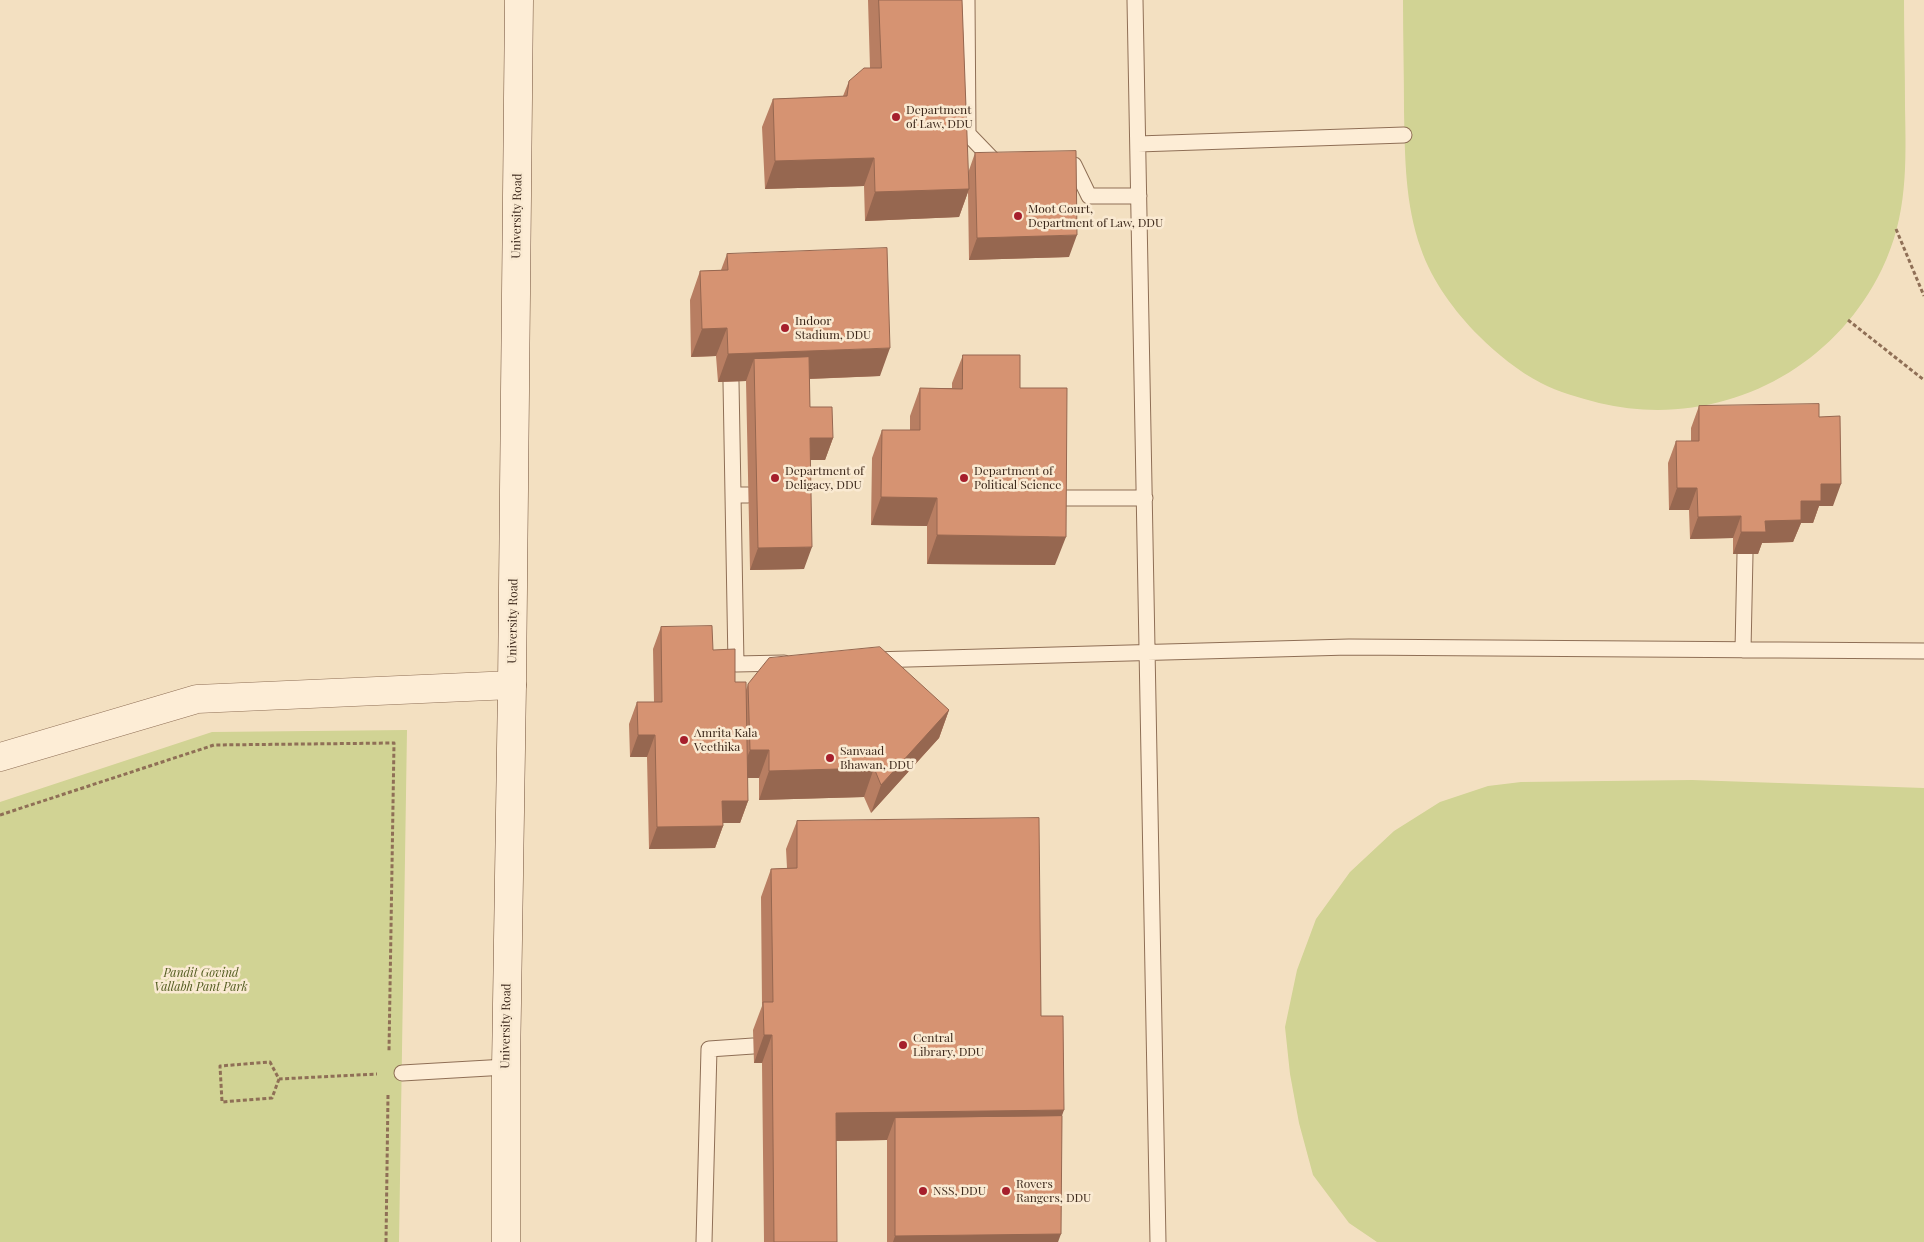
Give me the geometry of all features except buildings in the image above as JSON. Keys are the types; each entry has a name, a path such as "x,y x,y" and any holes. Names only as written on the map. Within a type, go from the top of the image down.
{"main road":[{"name":"University Road","path":"506,1242 506,1068 519,0"},
{"path":"0,757 197,699 512,686"}],"lane":[{"path":"967,0 960,39 968,134 995,162 1021,163"},
{"path":"1135,0 1158,1242"},
{"path":"1138,144 1404,134"},
{"path":"1047,164 1074,165 1089,196 1139,196"},
{"path":"731,382 736,664 795,662"},
{"path":"733,495 748,496"},
{"path":"1056,498 1145,498"},
{"path":"1743,650 1744,554"},
{"path":"854,661 1350,647 1924,651"},
{"path":"704,1242 709,1049 753,1046"},
{"path":"396,1073 506,1068"}],"path":[{"path":"1896,229 1924,296"},
{"path":"1848,320 1924,380"},
{"path":"0,815 214,745 394,743 396,1073 386,1242"},
{"path":"270,1062 279,1079 272,1098 222,1102 220,1066 270,1062"},
{"path":"279,1079 396,1073"}],"green space":[{"path":"1403,0 1904,0 1904,189 1897,229 1890,249 1882,269 1860,307 1832,339 1800,366 1764,386 1725,401 1684,408 1642,409 1599,403 1577,397 1548,386 1524,373 1493,349 1461,317 1431,273 1421,249 1409,198 1406,163"},
{"name":"Pandit Govind Vallabh Pant Park","path":"407,730 399,1242 0,1242 0,802 212,732"},
{"path":"1692,780 1924,788 1924,1242 1377,1242 1349,1223 1313,1175 1299,1123 1290,1074 1285,1027 1297,970 1316,919 1350,872 1394,831 1440,802 1488,786 1521,782"}],"place":[{"name":"Department of Law, DDU","path":"896,117"},
{"name":"Moot Court, Department of Law, DDU","path":"1018,216"},
{"name":"Indoor Stadium, DDU","path":"785,328"},
{"name":"Department of Deligacy, DDU","path":"775,478"},
{"name":"Department of Political Science","path":"964,478"},
{"name":"Amrita Kala Veethika","path":"684,740"},
{"name":"Sanvaad Bhawan, DDU","path":"830,758"},
{"name":"Central Library, DDU","path":"903,1045"},
{"name":"NSS, DDU","path":"923,1191"},
{"name":"Rovers Rangers, DDU","path":"1006,1191"}]}
